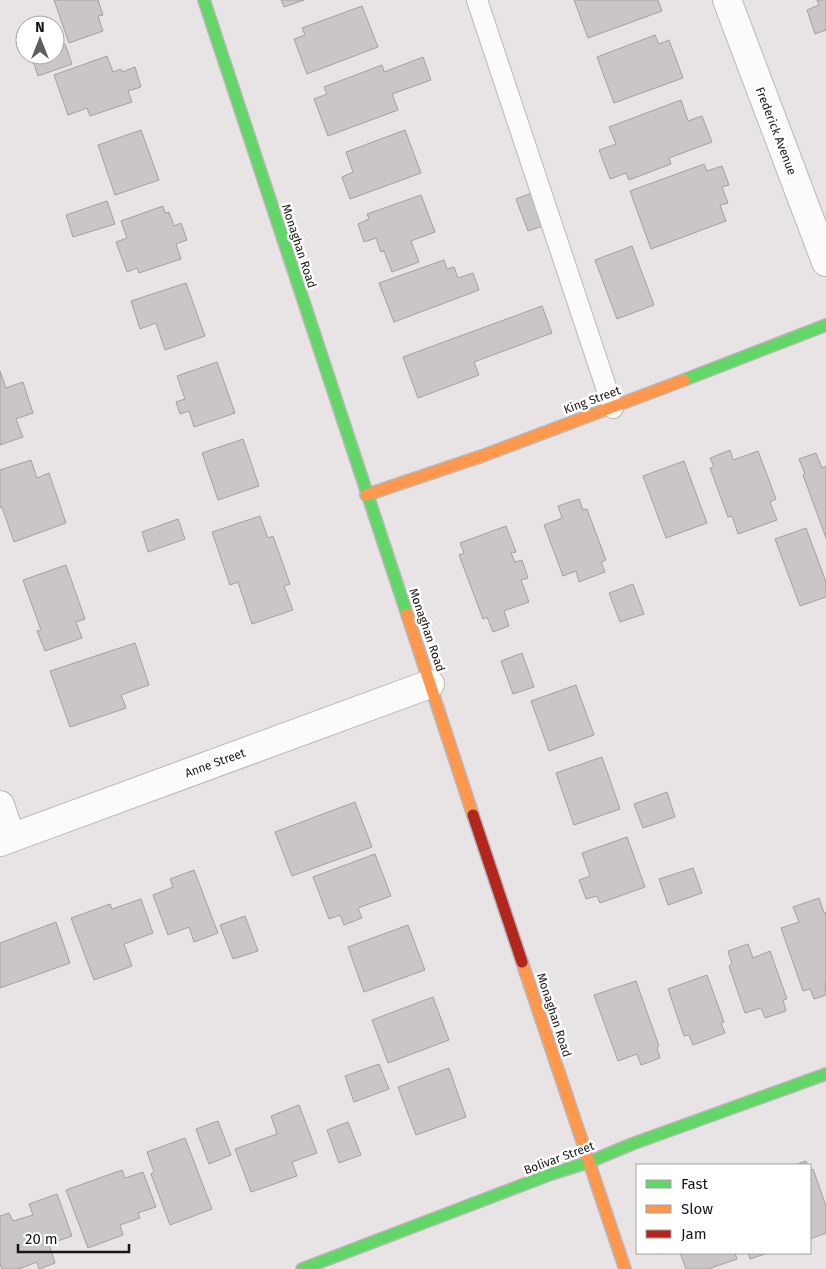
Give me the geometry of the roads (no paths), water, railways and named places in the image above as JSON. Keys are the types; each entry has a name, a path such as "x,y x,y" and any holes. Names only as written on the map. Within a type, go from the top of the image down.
{"main road":[{"name":"Monaghan Road","path":"204,0 366,495 625,1269"},
{"name":"King Street","path":"366,495 431,474 614,408 826,325"},
{"name":"Bolivar Street","path":"302,1269 551,1174 589,1162 632,1144 826,1074"}],"street":[{"name":"Frederick Avenue","path":"727,0 826,262"},
{"name":"Anne Street","path":"6,840 430,684"},
{"path":"0,805 6,840"}],"lane":[{"path":"477,0 614,408"}]}
